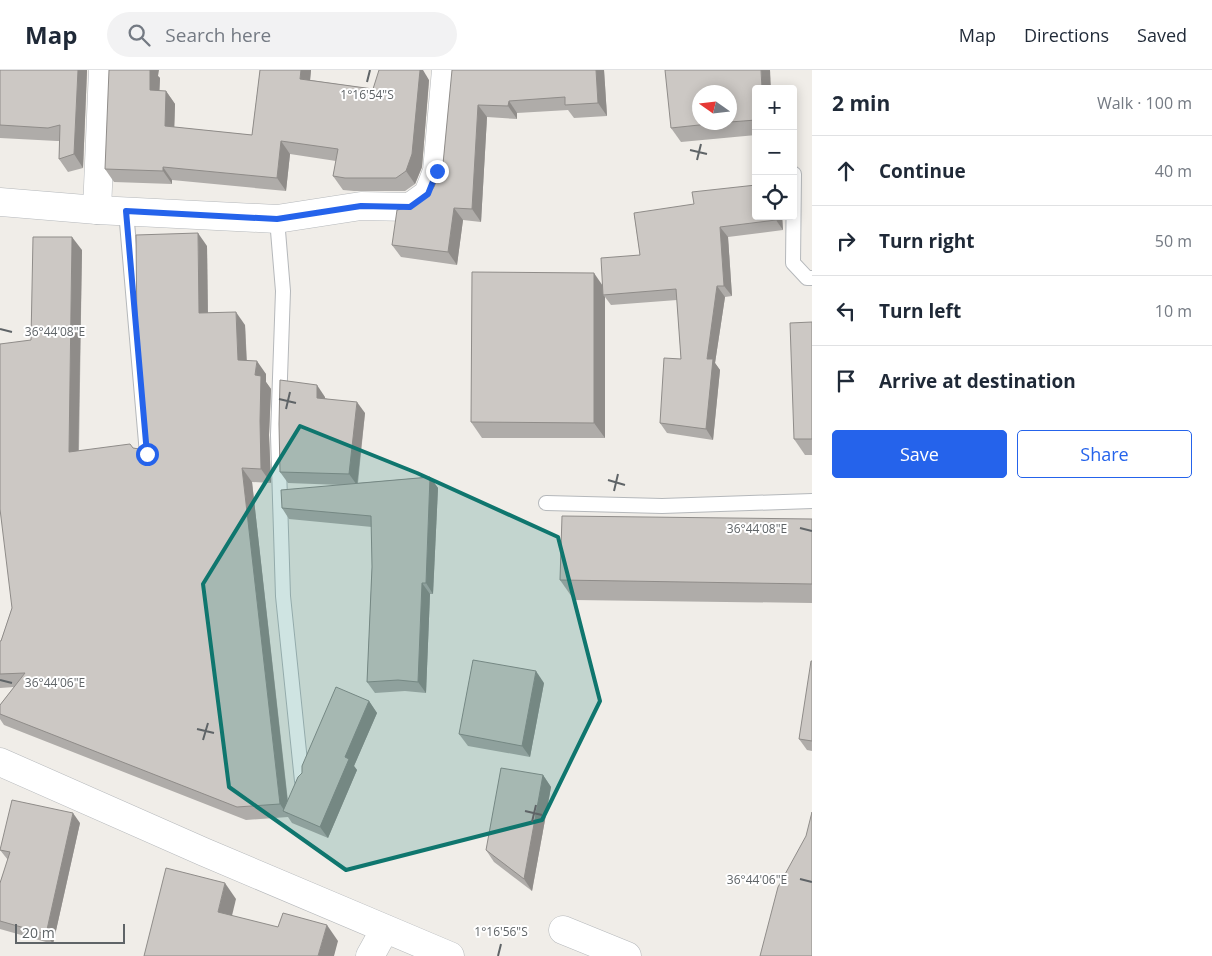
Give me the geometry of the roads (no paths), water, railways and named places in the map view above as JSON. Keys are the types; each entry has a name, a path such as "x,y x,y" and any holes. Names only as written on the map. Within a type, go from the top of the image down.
{"street":[{"path":"97,210 103,70"},
{"path":"0,202 97,210 277,219 361,206 410,207 428,194 437,171 446,70"},
{"path":"0,762 204,852 386,929 423,951 450,956"},
{"path":"370,956 386,929"},
{"path":"563,930 627,956"}],"lane":[{"path":"794,175 793,263 807,278 812,278"},
{"path":"126,211 147,454"},
{"path":"277,219 283,291 278,435 283,596 302,781"},
{"path":"546,503 662,506 812,502"}]}
